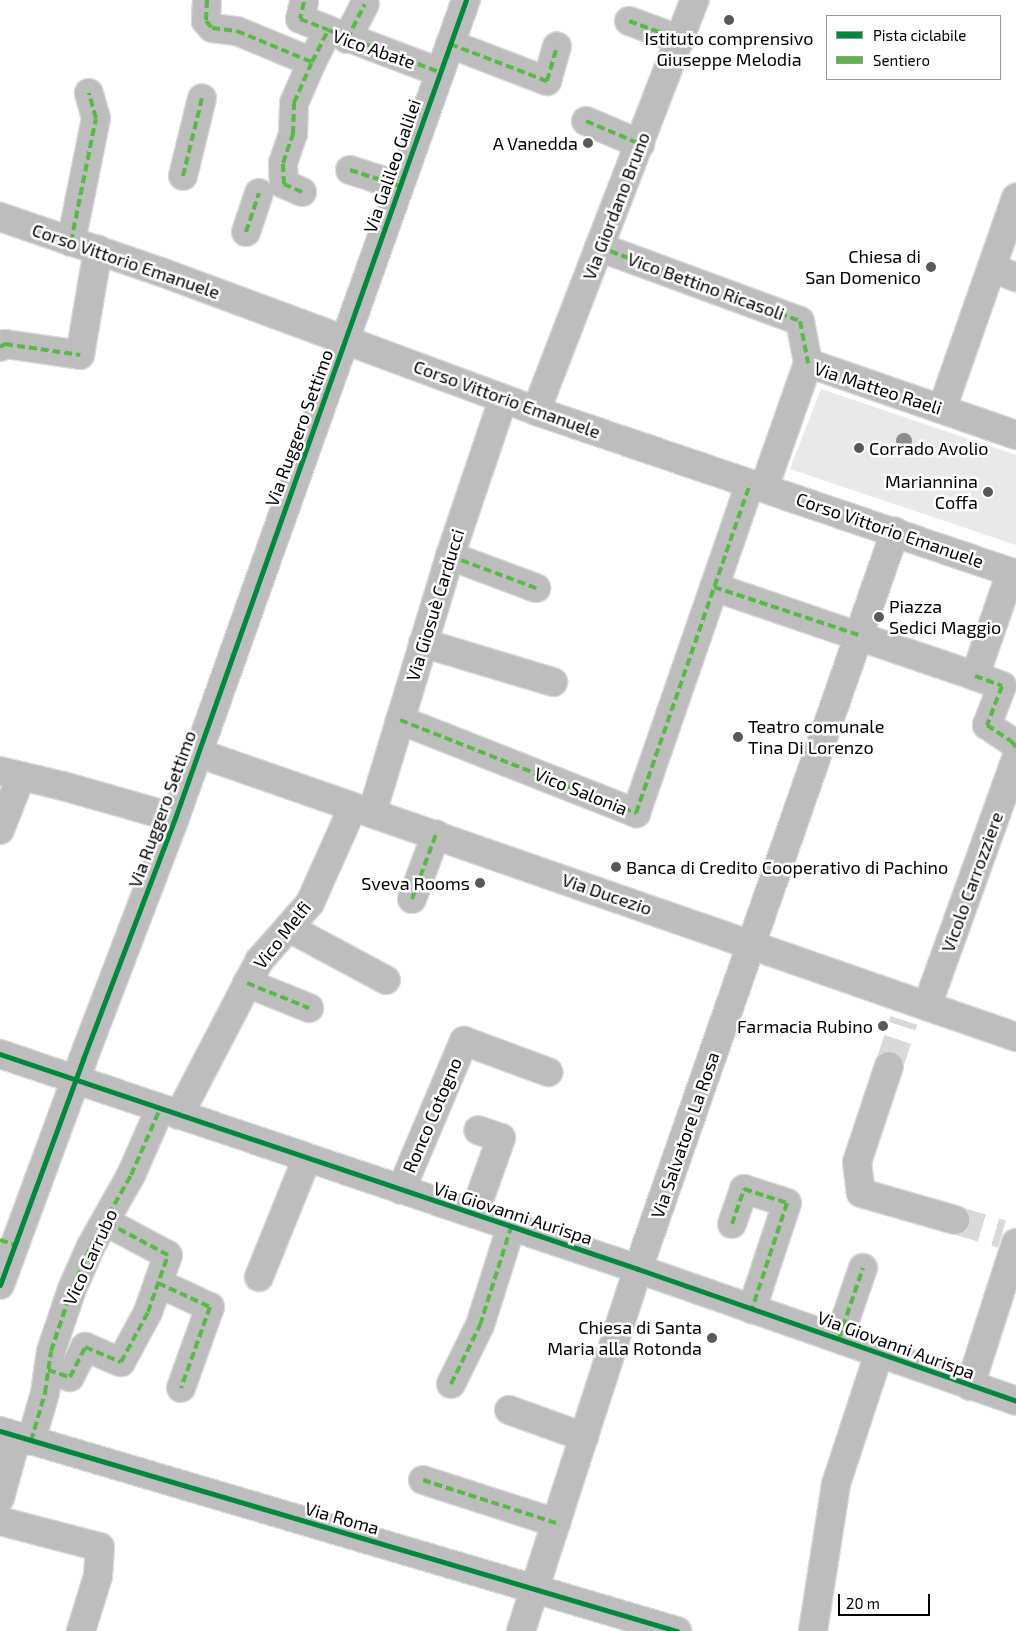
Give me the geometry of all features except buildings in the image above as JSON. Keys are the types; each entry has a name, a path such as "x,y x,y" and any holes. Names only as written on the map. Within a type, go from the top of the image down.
{"street":[{"name":"Vico Abate","path":"207,0 206,21 212,28 236,31 312,62 338,34 439,72"},
{"name":"Via Galileo Galilei","path":"345,340 466,0"},
{"name":"Via Giordano Bruno","path":"536,411 695,0"},
{"path":"304,2 300,19 338,34 366,4"},
{"path":"629,21 680,40"},
{"path":"450,44 547,81 557,46"},
{"path":"302,192 284,184 283,163 292,134 294,103 312,62"},
{"path":"71,242 96,118 88,92"},
{"path":"183,176 202,98"},
{"path":"586,121 640,144"},
{"path":"350,170 400,186"},
{"path":"246,232 259,193"},
{"path":"942,409 1004,273 1015,202"},
{"name":"Corso Vittorio Emanuele","path":"0,217 170,275 536,411 1014,573"},
{"name":"Vico Bettino Ricasoli","path":"599,247 800,321 808,363"},
{"path":"0,347 5,344 80,355 98,250"},
{"name":"Via Ruggero Settimo","path":"0,1284 7,1242 75,1081 175,818 345,340"},
{"name":"Via Matteo Raeli","path":"700,628 714,587 808,363 1016,435"},
{"name":"Via Giosuè Carducci","path":"362,810 400,720 450,556 503,398"},
{"name":"Via Salvatore La Rosa","path":"520,1631 638,1269 895,532"},
{"path":"450,556 536,588"},
{"path":"975,676 1014,573"},
{"path":"714,587 859,635 1002,686 987,725 1011,741 1016,747"},
{"name":"Vico Salonia","path":"400,720 636,813 700,628"},
{"path":"423,643 553,682"},
{"name":"Via Ducezio","path":"198,753 436,834 751,945 914,1009 1016,1037"},
{"name":"Vicolo Carrozziere","path":"914,1009 1016,759"},
{"path":"0,830 10,774 175,818"},
{"name":"Vico Melfi","path":"170,1112 259,960 310,903 362,810"},
{"path":"412,899 436,834"},
{"path":"289,928 386,980"},
{"path":"247,983 309,1008"},
{"name":"Ronco Cotogno","path":"401,1190 464,1041 548,1072"},
{"name":"Via Giovanni Aurispa","path":"0,1054 75,1081 638,1269 1016,1401"},
{"path":"889,1066 857,1162 861,1193 954,1220"},
{"name":"Vico Carrubo","path":"0,1498 16,1436 45,1392 51,1351 72,1289 92,1246 131,1175 170,1112"},
{"path":"474,1214 501,1138 478,1130"},
{"path":"258,1277 307,1158"},
{"path":"732,1224 744,1189 787,1203 752,1309"},
{"path":"48,1370 70,1376 85,1347 121,1362 148,1312 168,1255 106,1222"},
{"path":"451,1384 480,1325 511,1227"},
{"path":"970,1386 1011,1238"},
{"path":"839,1338 863,1268"},
{"path":"158,1283 210,1307 181,1388"},
{"path":"813,1631 836,1484 879,1353"},
{"path":"509,1410 584,1437"},
{"name":"Via Roma","path":"16,1436 677,1631"},
{"path":"423,1480 556,1523"},
{"path":"0,1520 100,1547 98,1576 81,1631"}],"shaded area":[{"path":"821,389 1016,455 1016,545 790,469"}],"tunnel":[{"path":"889,1066 904,1020"},
{"path":"955,1220 1002,1234"}],"marked path":[{"path":"207,0 206,21 212,28 237,31 312,62 328,30 439,72"},
{"path":"304,2 300,19 328,30"},
{"path":"347,39 365,4"},
{"path":"629,21 681,40"},
{"path":"450,44 547,81 557,46"},
{"path":"302,192 284,184 283,163 293,134 294,103 312,62"},
{"path":"71,242 96,118 89,93"},
{"path":"183,176 202,98"},
{"path":"586,121 640,144"},
{"path":"350,170 400,186"},
{"path":"246,232 259,193"},
{"path":"599,247 800,321 808,363"},
{"path":"0,347 5,344 80,355"},
{"path":"400,720 636,813 750,484"},
{"path":"450,556 536,588"},
{"path":"714,587 859,635"},
{"path":"975,676 1002,686 987,725 1011,741 1016,747"},
{"path":"412,899 436,834"},
{"path":"247,983 309,1008"},
{"path":"31,1441 45,1393 51,1351 72,1289 91,1246 131,1175 160,1109"},
{"path":"732,1224 744,1189 787,1203 752,1309"},
{"path":"48,1370 70,1377 85,1347 121,1362 148,1312 168,1255 106,1222"},
{"path":"451,1384 480,1325 511,1227"},
{"path":"0,1240 15,1245"},
{"path":"839,1338 863,1268"},
{"path":"158,1283 210,1307 181,1388"},
{"path":"423,1480 556,1523"}],"cycle path":[{"path":"0,1285 83,1059 175,818 466,0"},
{"path":"0,1054 638,1269 1016,1401"},
{"path":"0,1431 677,1631"}],"place":[{"name":"Istituto comprensivo Giuseppe Melodia","path":"729,20"},
{"name":"A Vanedda","path":"588,143"},
{"name":"Chiesa di San Domenico","path":"931,267"},
{"name":"Corrado Avolio","path":"859,448"},
{"name":"Mariannina Coffa","path":"988,492"},
{"name":"Piazza Sedici Maggio","path":"879,617"},
{"name":"Teatro comunale Tina Di Lorenzo","path":"738,737"},
{"name":"Banca di Credito Cooperativo di Pachino","path":"616,867"},
{"name":"Sveva Rooms","path":"480,883"},
{"name":"Farmacia Rubino","path":"883,1026"},
{"name":"Chiesa di Santa Maria alla Rotonda","path":"712,1338"}]}
